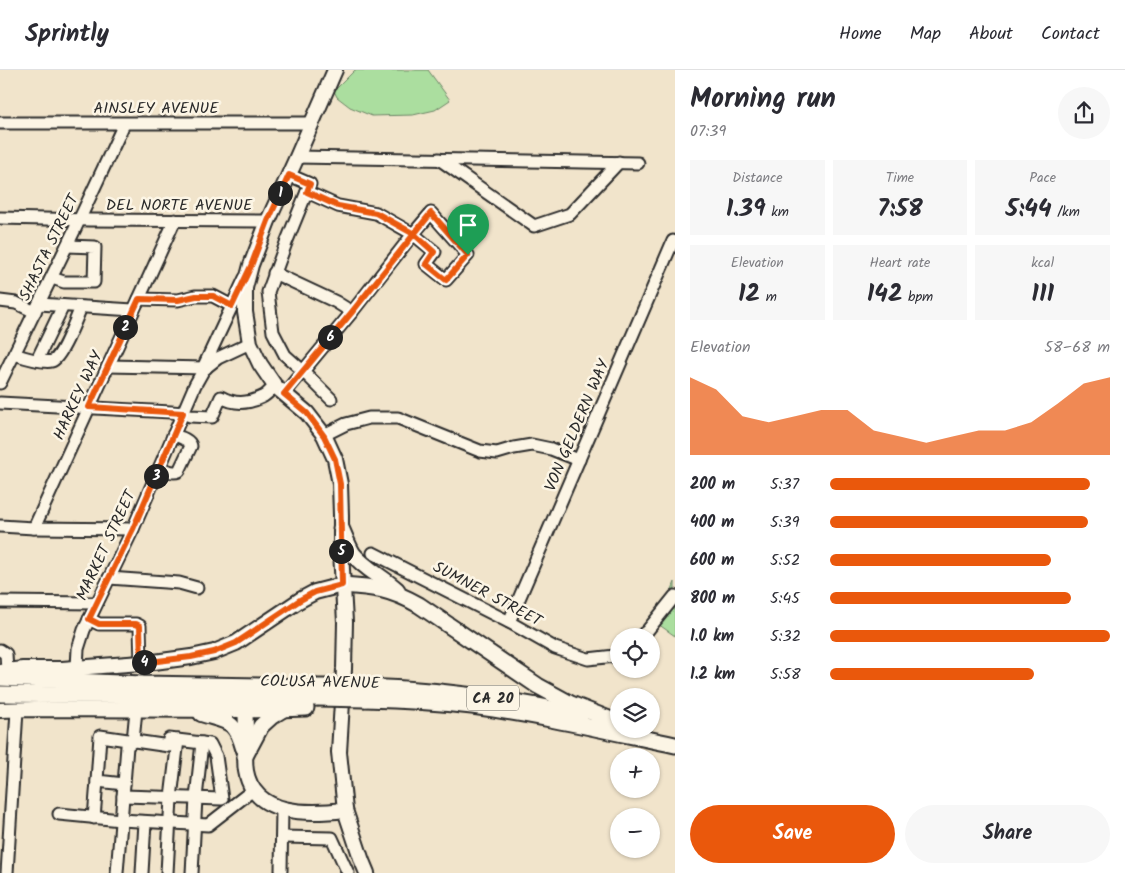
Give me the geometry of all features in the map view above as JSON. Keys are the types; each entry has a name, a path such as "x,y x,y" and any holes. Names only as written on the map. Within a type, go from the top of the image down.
{"highway":[{"path":"341,528 349,546 358,559 406,597 538,686 571,704 610,719"},
{"path":"342,585 387,590 406,597"},
{"name":"COLUSA AVENUE","path":"2,674 317,697"},
{"name":"COLUSA AVENUE","path":"366,697 423,690 535,705 610,721"},
{"name":"COLUSA AVENUE","path":"0,694 366,697 473,706 610,728"},
{"path":"245,756 261,726 272,716 285,708 317,697"},
{"path":"245,710 285,708"},
{"name":"CA 20","path":"660,734 675,735"},
{"name":"CA 20","path":"655,738 675,745"}],"main road":[{"name":"MARKET STREET","path":"250,343 245,312 245,288 251,266 268,221 335,70"},
{"path":"250,343 260,364 279,390 307,413 324,436 335,459 340,484 342,585 345,622 339,752 345,810 367,873"},
{"path":"2,674 141,663 191,657 214,652 236,643 315,592 342,585"},
{"path":"0,710 245,710 246,770 253,790 260,798 282,809 292,811 320,813 345,810"},
{"path":"188,710 233,725 238,733 245,756"}],"street":[{"name":"AINSLEY AVENUE","path":"0,123 312,123"},
{"name":"SHASTA STREET","path":"0,383 80,220 124,124"},
{"path":"297,157 638,163"},
{"path":"439,160 534,226 570,214 619,162"},
{"path":"289,175 310,184 268,292 273,332 286,355 331,399"},
{"path":"0,403 183,413 190,416 212,417 222,397 230,403 246,403 279,390 303,371 352,312 414,234 431,213 468,255 446,280 426,264 434,252 414,234 376,213 338,206 307,192"},
{"name":"DEL NORTE AVENUE","path":"0,218 268,221"},
{"name":"HARKEY WAY","path":"34,528 175,220"},
{"name":"VON GELDERN WAY","path":"509,622 673,241"},
{"path":"52,278 64,282 94,282 95,247 67,246"},
{"name":"MARKET STREET","path":"77,667 78,649 89,619 133,529 195,384 251,266"},
{"path":"274,273 336,302 352,312"},
{"path":"139,299 178,300 196,296 213,296 232,306"},
{"path":"0,301 37,308 63,306 133,310"},
{"path":"37,360 63,306"},
{"path":"14,354 51,362 56,360 61,353 81,307"},
{"name":"MARKET STREET","path":"204,368 218,358 250,343"},
{"path":"108,366 204,368"},
{"path":"324,436 346,424 369,418 398,418 480,451 497,453 532,445 551,449 579,460"},
{"path":"160,467 172,472 179,471 191,446 187,440 174,435"},
{"path":"0,526 133,529"},
{"name":"SUMNER STREET","path":"373,553 509,622 555,648 588,659 610,657"},
{"path":"109,578 179,583 197,588"},
{"path":"649,628 675,596"},
{"path":"0,602 96,603"},
{"path":"89,619 99,624 136,624 140,626 141,663"},
{"path":"0,650 6,654 2,674"},
{"path":"7,873 17,710"},
{"path":"117,873 127,746 133,741 136,710"},
{"path":"94,818 100,736 169,746 169,739 210,744 216,756 222,799 123,796"},
{"path":"167,873 171,798 178,740"},
{"path":"192,873 196,798 202,743"},
{"path":"97,781 124,784"},
{"path":"59,814 145,822 208,825 253,790"},
{"path":"281,871 282,809"},
{"path":"142,873 145,822"},
{"path":"282,837 332,838 348,873"}],"green space":[{"path":"355,70 428,70 450,100 435,110 413,115 372,116 350,107 337,97 334,91"},
{"path":"675,582 675,636 658,624"}],"route":[{"path":"468,255 431,213 414,234 376,213 338,206 307,192 310,184 289,175 232,306 213,296 196,296 178,300 139,299 89,407 183,413 133,529 89,619 99,624 136,624 140,626 141,663 154,662 214,652 236,643 300,600 315,592 342,585 340,484 335,459 324,436 307,413 284,394 414,234 434,252 426,264 446,280 468,255"}]}
